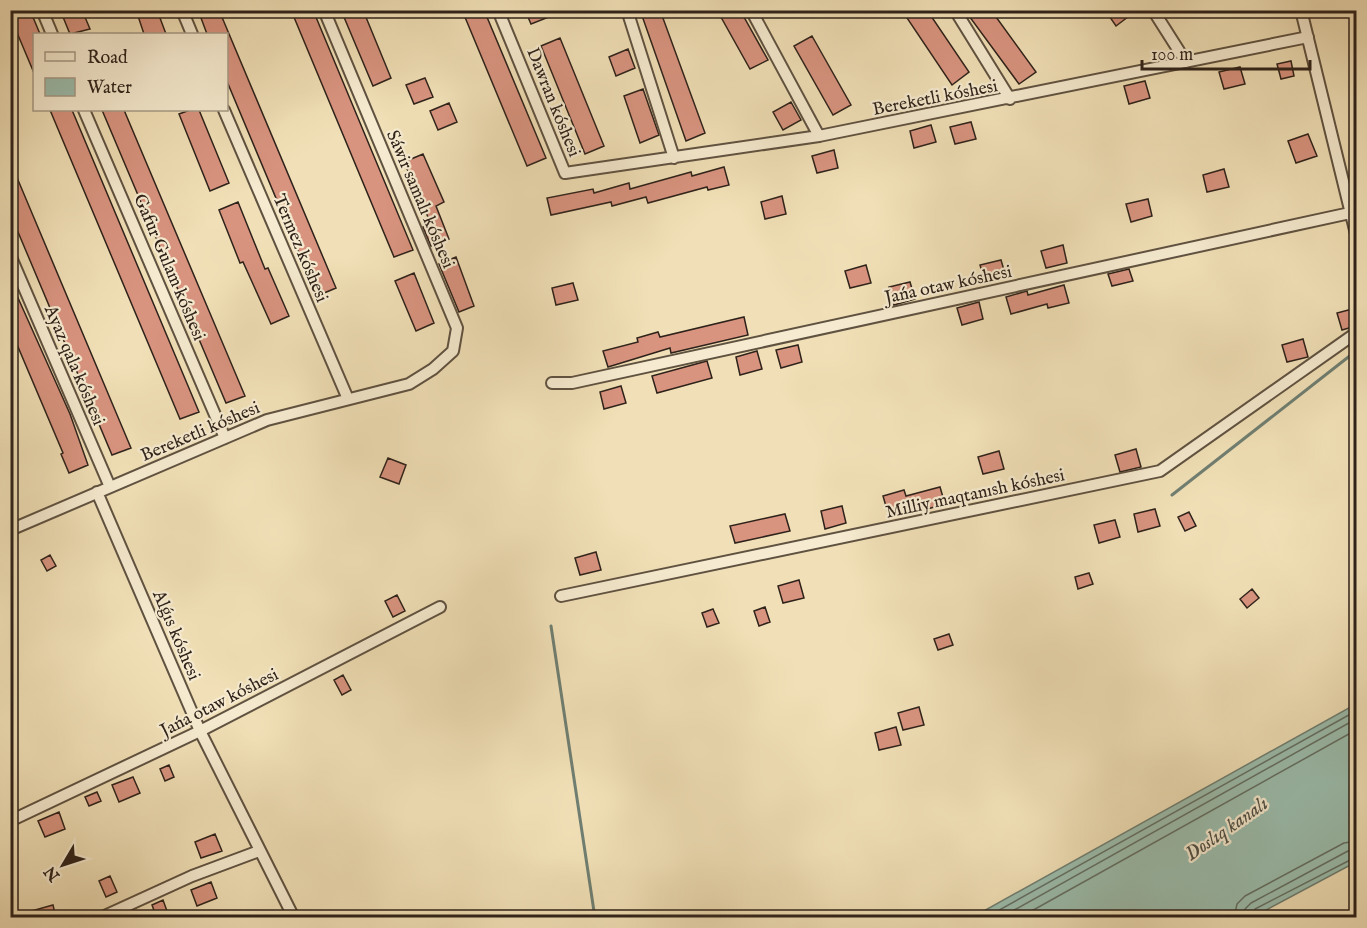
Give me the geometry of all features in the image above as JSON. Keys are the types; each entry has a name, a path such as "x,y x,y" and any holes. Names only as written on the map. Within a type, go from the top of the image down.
{"street":[{"path":"42,10 52,33"},
{"path":"182,10 192,33"},
{"name":"Sáwir samalı kóshesi","path":"324,10 457,328 453,351 433,369 409,384"},
{"name":"Dawran kóshesi","path":"498,10 566,173"},
{"path":"627,10 674,158"},
{"path":"751,10 819,136"},
{"path":"955,10 1010,99"},
{"path":"1153,10 1186,62"},
{"path":"1301,10 1356,234"},
{"name":"Bereketli kóshesi","path":"566,173 819,136 1308,37"},
{"name":"Gafur Gulam kóshesi","path":"84,111 225,438"},
{"name":"Termez kóshesi","path":"224,111 348,399"},
{"name":"Jańa otaw kóshesi","path":"552,383 572,383 1350,213"},
{"name":"Ayaz qala kóshesi","path":"10,255 110,487"},
{"name":"Milliy maqtanısh kóshesi","path":"561,596 1160,471 1356,333"},
{"name":"Bereketli kóshesi","path":"10,530 267,420 409,384"},
{"name":"Alǵıs kóshesi","path":"97,492 201,731 294,918"},
{"name":"Jańa otaw kóshesi","path":"10,821 201,731 441,607"},
{"path":"100,918 192,876 259,850"}],"water":[{"name":"Doslıq kanalı","path":"1356,704 1356,862 1253,917 973,917"}],"building":[{"path":"10,10 30,10 40,33 33,33 33,71 10,16"},
{"path":"82,10 90,29 70,33 63,17"},
{"path":"136,10 157,10 166,33 144,33"},
{"path":"198,10 219,10 336,288 317,296 228,84 228,33 207,33"},
{"path":"291,10 313,10 413,250 394,257"},
{"path":"341,10 363,10 391,78 373,86"},
{"path":"462,10 484,10 546,158 527,166"},
{"path":"525,10 564,10 564,11 531,24"},
{"path":"640,10 660,10 705,133 686,141"},
{"path":"717,10 740,10 768,60 750,69"},
{"path":"917,10 927,10 969,72 952,85 907,18"},
{"path":"977,10 991,10 1036,72 1019,84 969,16"},
{"path":"1105,10 1137,10 1116,26"},
{"path":"812,36 851,105 833,115 794,46"},
{"path":"560,38 604,146 585,154 541,46"},
{"path":"628,49 635,68 616,76 609,57"},
{"path":"1291,61 1294,76 1281,79 1277,64"},
{"path":"1240,67 1245,84 1224,89 1219,72"},
{"path":"425,78 433,97 414,104 406,85"},
{"path":"1145,81 1150,98 1129,104 1124,86"},
{"path":"643,89 659,135 640,143 624,96"},
{"path":"791,102 801,120 783,130 773,112"},
{"path":"449,103 457,122 438,130 430,111"},
{"path":"50,111 72,111 199,412 180,419"},
{"path":"102,111 124,111 245,396 226,403"},
{"path":"199,111 229,183 210,191 179,114"},
{"path":"971,122 976,139 955,144 950,127"},
{"path":"931,125 936,142 914,148 910,131"},
{"path":"1308,134 1317,156 1296,163 1288,141"},
{"path":"834,150 838,168 817,173 812,156"},
{"path":"423,154 444,202 436,206 449,239 431,246 423,227 431,224 404,162"},
{"path":"10,161 131,448 112,455 10,213"},
{"path":"724,167 729,185 708,190 707,187 648,203 646,197 612,206 611,202 551,215 547,198 593,189 594,193 629,183 630,189 691,172 692,176"},
{"path":"1224,169 1229,187 1207,192 1203,175"},
{"path":"782,196 786,214 765,219 761,202"},
{"path":"1148,199 1152,216 1131,222 1126,204"},
{"path":"238,202 265,269 268,268 289,316 271,324 243,262 240,263 219,210"},
{"path":"1063,245 1067,263 1046,268 1041,251"},
{"path":"456,257 474,306 459,312 439,264"},
{"path":"1001,260 1006,277 985,282 980,265"},
{"path":"866,265 871,283 850,288 845,271"},
{"path":"1129,269 1133,281 1112,286 1108,274"},
{"path":"414,273 434,323 416,331 395,281"},
{"path":"10,280 70,414 88,465 69,473 61,454 63,453 10,328"},
{"path":"910,282 915,299 894,305 889,287"},
{"path":"573,283 578,300 556,305 552,288"},
{"path":"1064,285 1069,303 1048,308 1047,304 1011,314 1006,297 1027,291 1028,295"},
{"path":"979,302 983,319 962,325 957,308"},
{"path":"1356,308 1356,326 1342,330 1337,313"},
{"path":"744,317 748,335 671,353 670,348 608,367 603,351 638,342 637,338 658,332 660,337"},
{"path":"1303,339 1308,357 1287,362 1282,345"},
{"path":"798,345 802,362 781,368 776,350"},
{"path":"757,351 762,369 740,375 736,357"},
{"path":"707,361 712,378 657,393 652,376"},
{"path":"621,386 626,403 604,409 600,392"},
{"path":"1136,449 1141,467 1120,472 1115,455"},
{"path":"999,451 1004,469 983,474 978,457"},
{"path":"388,458 406,465 399,484 380,477"},
{"path":"940,487 945,504 924,510 922,504 888,513 883,496 904,490 906,496"},
{"path":"842,506 846,523 825,529 821,511"},
{"path":"1155,509 1160,526 1138,532 1134,514"},
{"path":"1189,512 1196,526 1185,531 1178,517"},
{"path":"785,514 790,531 735,543 730,526"},
{"path":"1115,520 1120,537 1099,543 1094,525"},
{"path":"596,552 601,570 580,575 575,558"},
{"path":"50,555 56,566 47,571 41,560"},
{"path":"1089,573 1093,584 1078,589 1075,577"},
{"path":"799,580 804,598 783,603 778,586"},
{"path":"1252,589 1259,598 1247,608 1240,599"},
{"path":"397,595 405,611 393,617 385,601"},
{"path":"765,607 770,622 759,626 754,611"},
{"path":"713,609 719,623 707,627 702,613"},
{"path":"949,634 953,645 938,650 934,639"},
{"path":"343,675 351,690 342,695 334,680"},
{"path":"919,707 924,725 903,730 898,713"},
{"path":"896,727 901,745 879,750 875,733"},
{"path":"169,765 174,777 165,781 160,769"},
{"path":"133,777 140,793 119,802 112,785"},
{"path":"97,792 101,801 89,806 85,797"},
{"path":"59,812 65,829 45,837 38,821"},
{"path":"215,834 222,851 201,858 195,842"},
{"path":"110,876 117,892 106,897 99,881"},
{"path":"211,882 217,898 197,906 191,890"},
{"path":"163,900 167,911 156,916 152,905"},
{"path":"53,905 56,918 18,918 17,915"}],"waterway":[{"path":"1172,495 1356,351"},
{"path":"551,626 595,918"}]}
